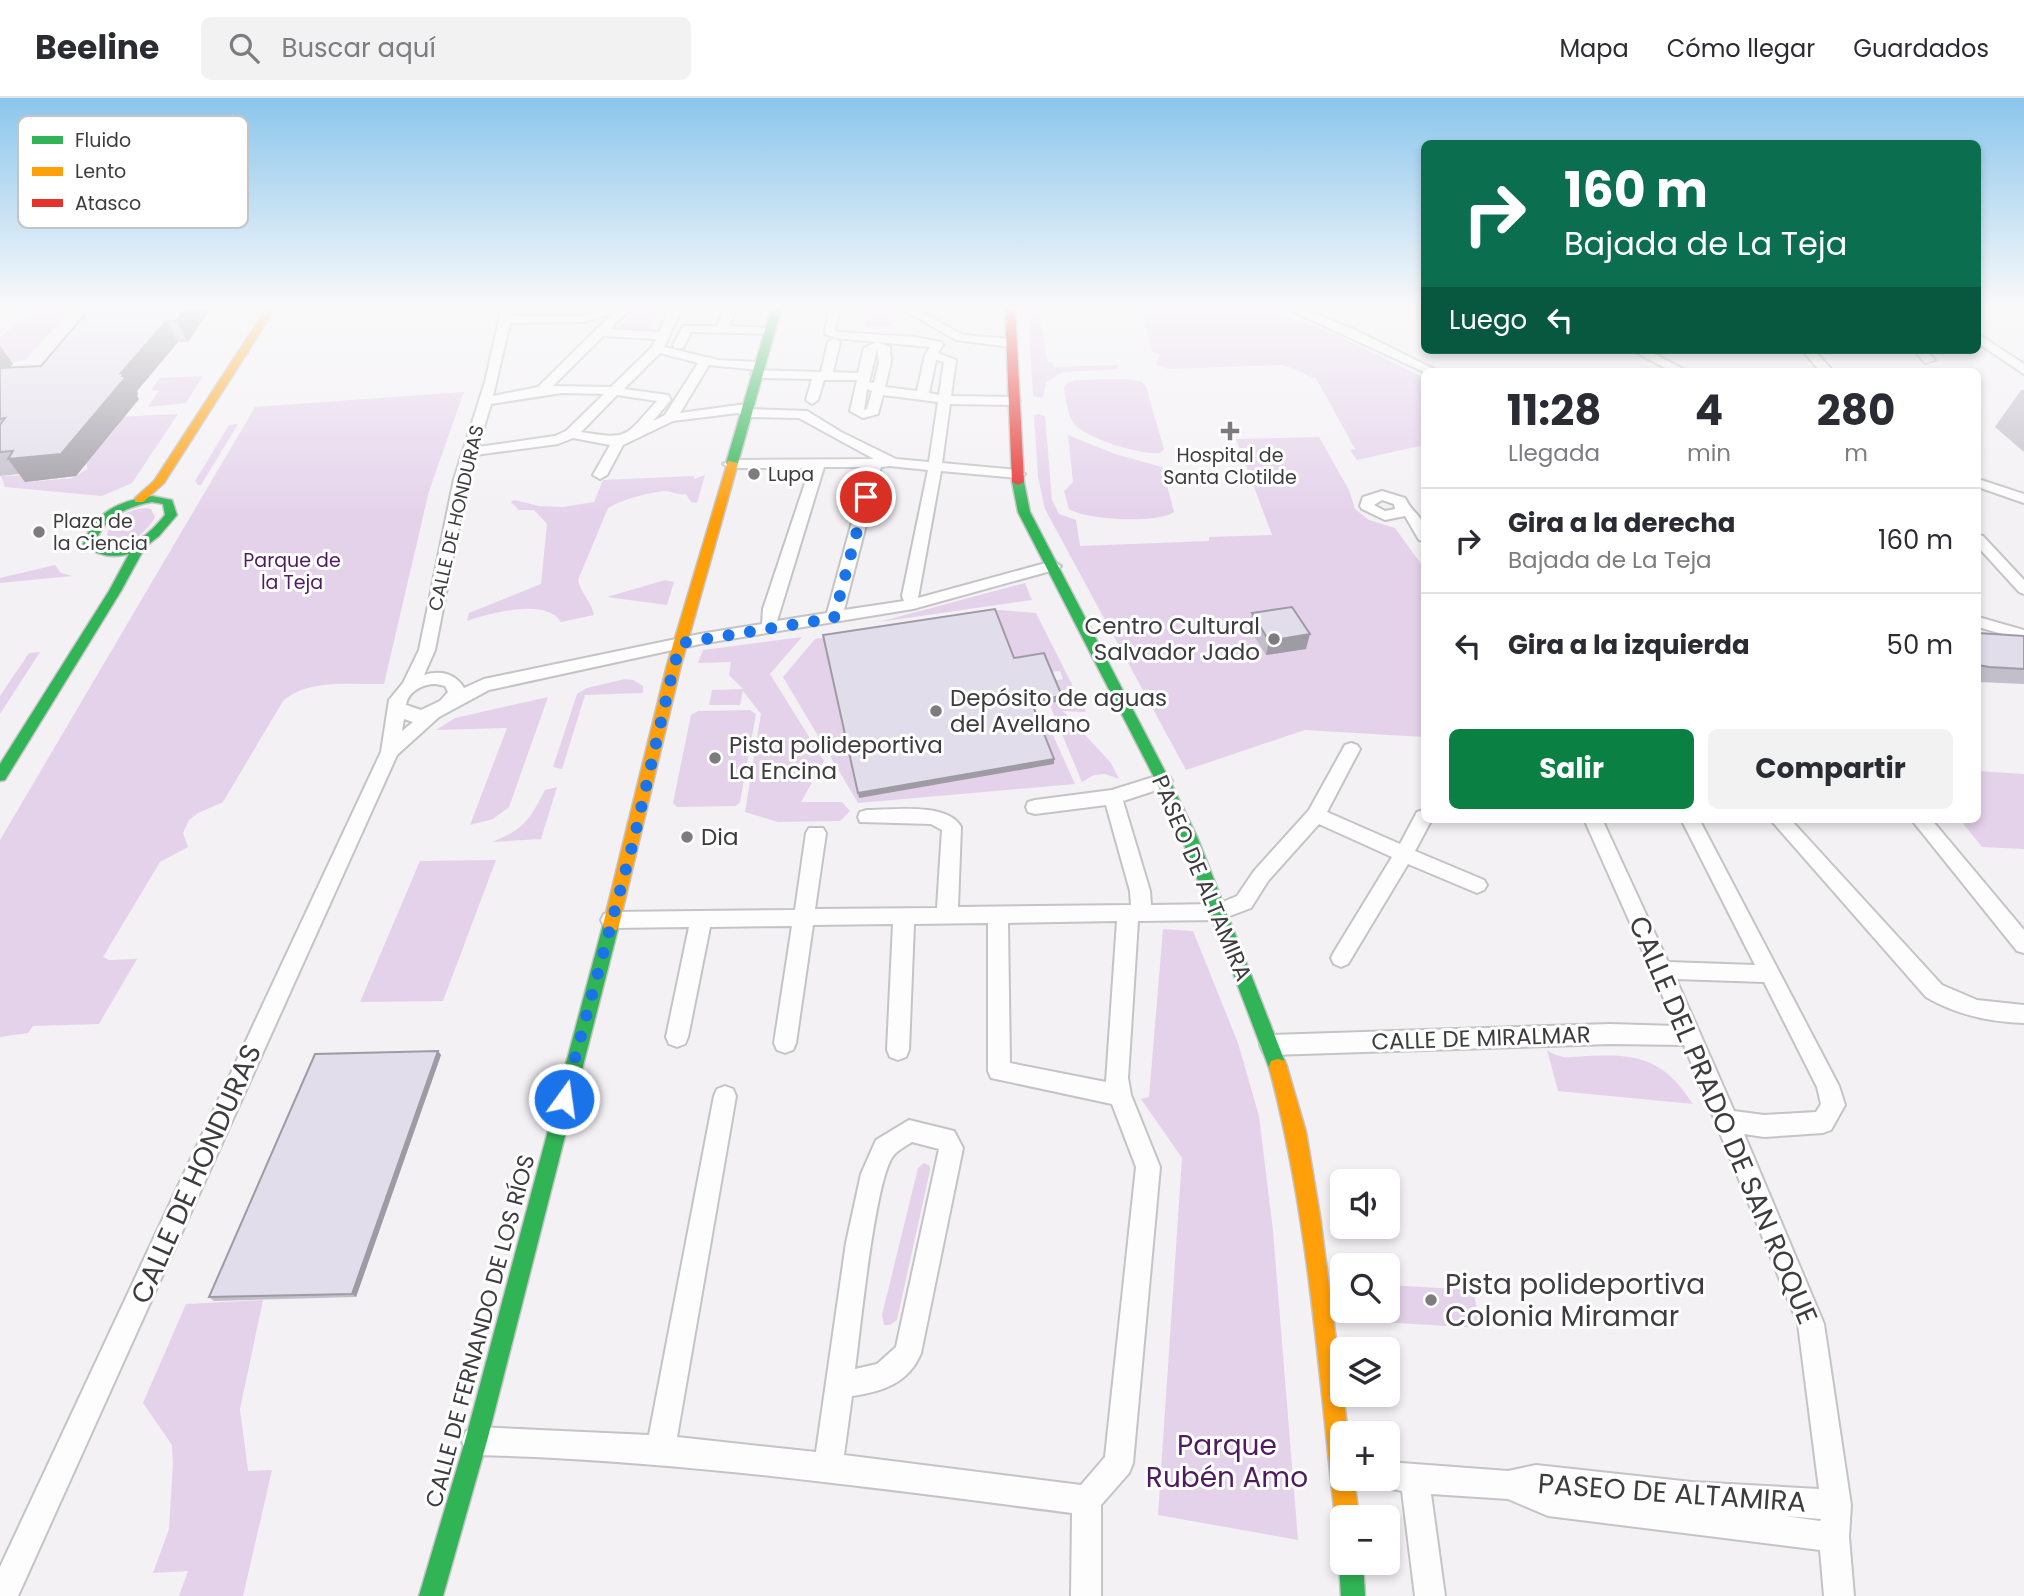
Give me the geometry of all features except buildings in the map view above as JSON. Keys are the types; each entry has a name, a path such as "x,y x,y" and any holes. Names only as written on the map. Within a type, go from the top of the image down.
{"main road":[{"path":"139,500 171,497 171,515 166,525 139,546 105,561 89,544 91,534 111,512 139,500 158,483 228,376"},
{"path":"214,426 245,376"},
{"name":"CALLE DE FERNANDO DE LOS RÍOS","path":"431,1596 476,1441 634,839 674,665 756,376"},
{"name":"PASEO DE ALTAMIRA","path":"1013,376 1019,496 1024,512 1163,781 1219,912 1271,1045 1296,1132 1310,1216 1336,1421"},
{"path":"0,776 113,595 139,546"},
{"path":"1352,1575 1355,1596"}],"street":[{"name":"CALLE DE HONDURAS","path":"2,1596 101,1387 390,752 397,706 402,692 410,686 427,650 436,595 469,452 491,376"},
{"path":"542,390 556,376"},
{"path":"469,452 558,440 571,435 628,376"},
{"path":"670,418 697,376"},
{"path":"813,401 822,376"},
{"path":"829,376 863,380 886,392 946,400 1014,401"},
{"path":"864,376 856,411 859,413 873,411 881,376"},
{"path":"922,395 927,376"},
{"path":"913,604 910,596 935,467 948,376"},
{"path":"485,401 542,390 614,391 661,397 665,400 632,436"},
{"path":"571,435 618,442 670,418 745,411 802,414 836,435 893,463"},
{"path":"600,475 618,442"},
{"path":"834,618 875,463"},
{"path":"730,464 893,463 1018,474"},
{"path":"771,629 771,608 818,464"},
{"path":"1981,484 2024,499"},
{"path":"1398,512 1421,532"},
{"path":"1981,542 2024,589"},
{"path":"410,686 432,678 485,685 682,643 913,604 1053,566"},
{"path":"1981,623 2024,635"},
{"path":"427,650 457,692 452,702"},
{"name":"CALLE DE HONDURAS","path":"390,752 433,713 485,685"},
{"path":"397,706 410,715 433,713"},
{"path":"611,920 1219,912 1244,902 1261,876 1316,815 1351,749"},
{"path":"1035,807 1113,797 1163,781"},
{"path":"1086,1596 1087,1500 1119,1463 1148,1167 1117,1077 1134,913 1139,891 1113,797"},
{"path":"1316,815 1477,885"},
{"path":"867,817 934,817 952,827 947,915"},
{"path":"1341,958 1421,823"},
{"name":"CALLE DEL PRADO DE SAN ROQUE","path":"1595,823 1690,1037 1811,1324 1836,1505 1834,1536 1839,1596"},
{"path":"1692,823 1828,1086 1833,1105 1823,1122 1764,1126 1726,1121"},
{"path":"1783,823 1934,991 1955,1004 1976,1010 2024,1014"},
{"path":"1924,823 2015,923 2024,945"},
{"path":"785,1043 816,832"},
{"path":"998,915 999,1071 1121,1095"},
{"path":"898,1050 904,916"},
{"path":"677,1037 701,919"},
{"path":"1660,970 1771,974"},
{"name":"CALLE DE MIRALMAR","path":"1271,1045 1610,1034 1690,1037"},
{"path":"661,1448 725,1096"},
{"path":"828,1468 859,1243 873,1174 884,1148 909,1132 946,1139 951,1148 908,1353 896,1370 871,1380 840,1384"},
{"path":"476,1441 539,1441 661,1448 1087,1500"},
{"name":"PASEO DE ALTAMIRA","path":"1430,1596 1401,1477 1508,1485 1536,1479 1692,1496 1836,1505"},
{"name":"PASEO DE ALTAMIRA","path":"1508,1485 1548,1502 1834,1536"}],"green space":[{"path":"203,376 186,403 148,407 159,391 151,390 160,378"},
{"path":"1032,376 1056,376 1046,382 1043,398 1033,396"},
{"path":"1310,376 1421,376 1421,446 1357,460 1350,450 1355,449 1316,378"},
{"path":"1126,379 1142,382 1146,387 1164,449 1160,453 1140,452 1099,439 1077,427 1070,417 1064,388 1067,383 1076,380"},
{"name":"Parque de la Teja","path":"464,392 429,491 384,684 318,686 293,694 283,701 223,802 189,820 183,833 188,847 160,862 103,957 109,960 137,959 99,1024 33,1026 28,1033 0,1037 0,840 255,407"},
{"path":"178,414 132,483 102,496 5,487 1,476 29,475 27,482 72,478 87,469 87,462 118,426 118,417"},
{"path":"1034,416 1045,416 1052,500 1059,514 1076,520 1080,546 1209,541 1209,537 1272,535 1236,439 1319,437 1349,490 1355,509 1369,520 1395,528 1421,564 1421,737 1305,730 1186,770 1045,509 1038,477"},
{"path":"238,424 201,485 198,485 195,481 229,425"},
{"path":"1068,435 1115,454 1162,467 1174,512 1153,518 1122,519 1090,516 1069,509 1064,491 1073,482"},
{"path":"705,475 697,503 691,502 686,494 664,491 635,497 608,508 578,580 594,615 561,622 554,614 530,609 467,621 469,613 541,584 547,524 534,510 519,510 511,502 514,500 539,506 563,507 594,502 603,480 694,476 694,479"},
{"path":"151,509 155,517 147,528 131,540 111,543 107,534 117,519 128,512"},
{"path":"55,565 61,573 72,576 0,583 0,578"},
{"path":"665,580 674,582 667,605 607,597"},
{"path":"1025,583 1032,600 879,622"},
{"name":"Depósito de aguas del Avellano","path":"999,610 1036,613 1086,712 1063,711 1111,763 1119,779 1105,774 1094,775 1082,782 1049,703 1062,700 1054,681 1063,679 1060,671 1050,672 1014,663 1035,715 1044,715 1075,784 858,803 783,677 815,639"},
{"path":"802,637 770,674 824,761 801,802 842,802 850,811 840,821 778,822 745,812 761,714 743,691 740,705 709,705 712,690 743,689 729,675 731,662 698,663 703,650"},
{"path":"40,652 0,714 0,696 29,653"},
{"path":"625,679 643,686 643,693 585,695 562,769 553,767 577,694 587,688"},
{"path":"548,697 509,807 493,819 470,825 507,728 436,730 455,718"},
{"name":"Pista polideportiva La Encina","path":"750,710 756,714 740,802 736,806 677,807 673,803 691,715 698,711"},
{"path":"1981,771 2024,774 2024,849 1982,847 1963,823 1981,823"},
{"path":"557,787 541,839 492,842 519,828 530,816 545,790"},
{"path":"496,860 443,1001 360,1002 420,861"},
{"name":"Parque Rubén Amo","path":"1163,929 1193,931 1238,1043 1259,1116 1273,1231 1298,1540 1158,1515 1182,1158 1141,1099 1149,1097"},
{"path":"1547,1050 1562,1057 1606,1055 1649,1062 1672,1078 1693,1104 1558,1091"},
{"path":"924,1163 930,1166 930,1170 897,1320 890,1325 884,1325 882,1315 918,1168"},
{"name":"Pista polideportiva Colonia Miramar","path":"1400,1286 1473,1290 1481,1328 1397,1323 1400,1323"},
{"path":"263,1300 240,1409 248,1471 272,1470 243,1596 179,1596 188,1571 153,1573 169,1529 172,1445 143,1403 186,1304"}],"traffic: fast":[{"path":"732,463 757,376"},
{"path":"1018,482 1024,512 1163,781 1190,839 1278,1067"},
{"path":"152,499 168,502 171,515 145,542 123,552 112,553 89,544 98,524 113,511 131,503 152,499"},
{"path":"0,776 115,591 139,546"},
{"path":"431,1596 476,1441 611,925"},
{"path":"1352,1575 1353,1596"}],"traffic: slow":[{"path":"139,500 158,483 228,376"},
{"path":"611,925 674,665 732,463"},
{"path":"1278,1067 1296,1132 1310,1216 1346,1505"}],"traffic: jam":[{"path":"1013,376 1018,482"}],"place":[{"name":"Hospital de Santa Clotilde","path":"1230,431"},
{"name":"Lupa","path":"754,474"},
{"name":"Plaza de la Ciencia","path":"39,532"},
{"name":"Centro Cultural Salvador Jado","path":"1274,639"},
{"name":"Depósito de aguas del Avellano","path":"936,711"},
{"name":"Pista polideportiva La Encina","path":"715,758"},
{"name":"Dia","path":"687,837"},
{"name":"Pista polideportiva Colonia Miramar","path":"1431,1300"}],"route":[{"path":"564,1099 634,839 674,665 682,643 834,618 866,497"}]}
